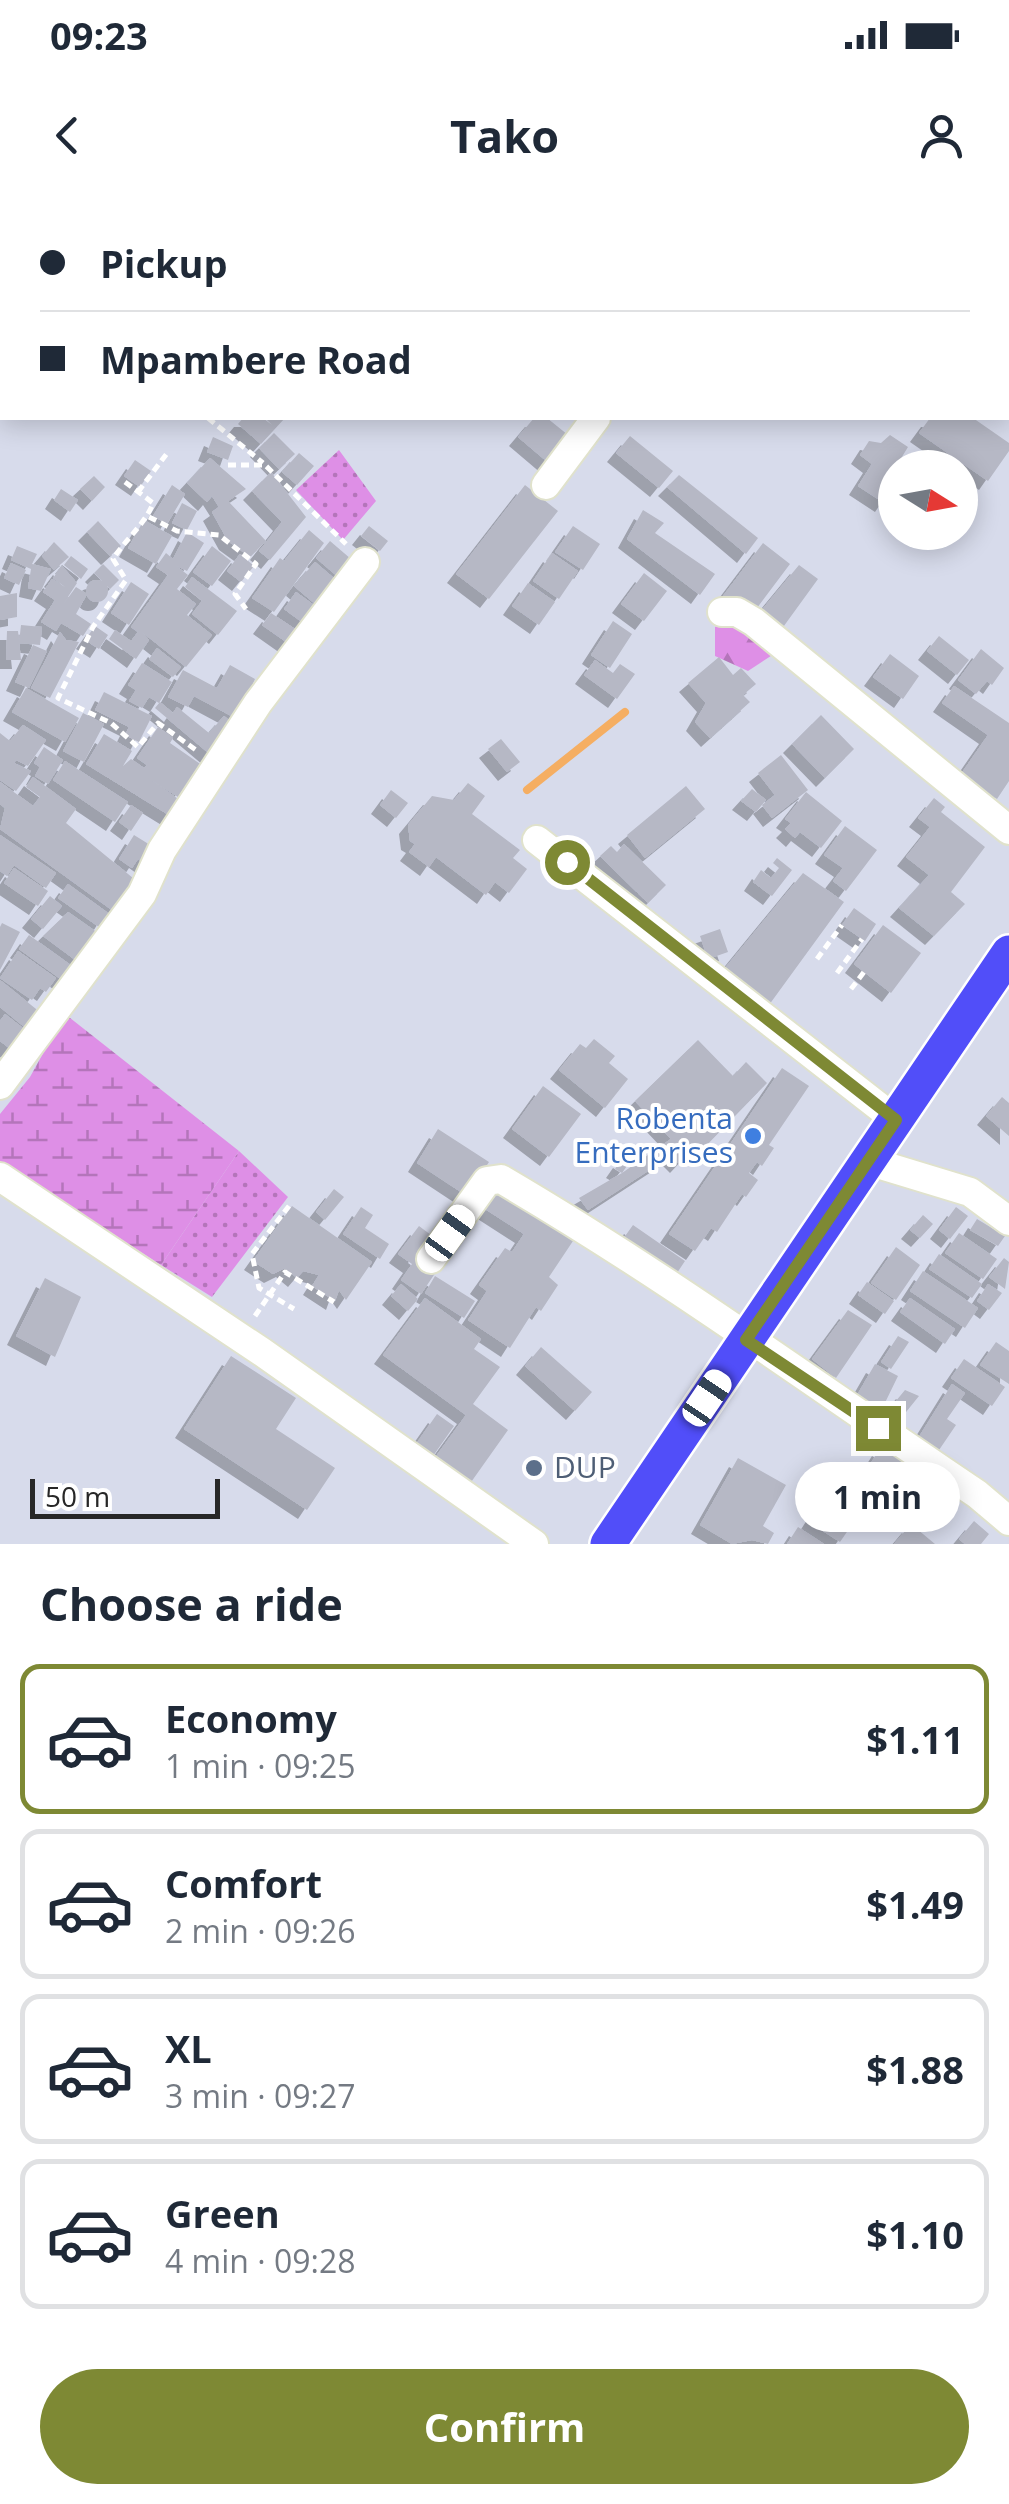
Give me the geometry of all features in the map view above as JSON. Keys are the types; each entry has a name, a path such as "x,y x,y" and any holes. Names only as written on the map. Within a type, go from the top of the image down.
{"main road":[{"path":"608,1544 1009,953"}],"street":[{"path":"546,485 595,420"},
{"path":"0,1085 142,894 162,850 258,703 365,562"},
{"path":"722,612 737,612 754,622 1009,830"},
{"path":"537,840 896,1120"},
{"path":"868,1161 970,1192 1009,1221"},
{"path":"0,1178 262,1352 534,1544"},
{"path":"430,1260 488,1180 500,1179 676,1286 746,1340 978,1494 1009,1522"}],"path":[{"path":"210,420 265,465 365,562"},
{"path":"138,492 168,452"},
{"path":"228,465 265,465"},
{"path":"125,482 154,503 149,516 138,524 113,560 125,582 92,627 58,698 111,723 138,747 158,723 218,765"},
{"path":"149,516 176,532 216,534 256,564 235,594 246,609"},
{"path":"817,958 842,925"},
{"path":"838,973 862,940"},
{"path":"851,989 864,972"},
{"path":"288,1206 252,1254 260,1288 294,1308"},
{"path":"255,1316 286,1272 334,1302"}],"green space":[{"path":"339,450 376,501 343,540 296,490"},
{"path":"732,617 777,652 748,671 715,656 715,627"},
{"path":"65,1014 239,1151 161,1265 0,1161 0,1114 30,1077"},
{"path":"239,1151 288,1197 212,1297 161,1265"}],"building":[{"path":"241,420 266,420 272,425 267,420 283,420 261,444 238,424"},
{"path":"532,420 549,420 573,439 551,465 518,437"},
{"path":"929,420 976,420 1009,443 1009,451 988,481 978,474 978,450 943,450 919,433"},
{"path":"274,433 295,454 279,469 259,448"},
{"path":"890,435 908,447 878,450 878,499 858,486 872,464 860,455 869,441 881,443"},
{"path":"630,436 673,471 659,488 616,453"},
{"path":"213,437 233,446 228,460 207,452"},
{"path":"299,453 314,466 297,485 282,472"},
{"path":"210,458 246,489 228,501 266,541 250,557 228,541 212,512 219,507 212,496 207,502 187,483"},
{"path":"135,460 151,471 140,487 124,476"},
{"path":"271,472 306,517 270,560 259,551 282,522 252,491"},
{"path":"679,475 758,538 746,554 667,487"},
{"path":"94,476 105,487 92,501 80,489"},
{"path":"172,485 185,494 167,524 153,516"},
{"path":"525,485 558,511 489,599 456,574"},
{"path":"61,489 78,500 70,512 54,500"},
{"path":"182,503 197,511 187,530 172,523"},
{"path":"643,510 664,523 655,533 715,574 700,595 627,539"},
{"path":"144,520 172,536 156,564 128,548"},
{"path":"98,521 121,546 110,556 87,532"},
{"path":"369,526 388,541 380,551 361,536"},
{"path":"573,526 600,544 583,570 555,552"},
{"path":"309,530 324,543 274,612 252,598 280,558 284,561"},
{"path":"187,532 204,543 187,571 175,565 188,575 177,589 196,604 187,615 212,635 186,667 142,632 149,640 136,659 109,639 115,630 131,641 138,632 131,627 168,575 156,567 166,553 173,559"},
{"path":"330,541 358,565 344,582 316,558"},
{"path":"54,542 69,557 54,570 42,556"},
{"path":"763,543 790,564 751,616 723,596"},
{"path":"17,546 37,554 32,564 51,569 41,591 28,588 31,569 11,560"},
{"path":"212,546 231,561 212,586 193,572"},
{"path":"552,553 578,571 559,599 533,581"},
{"path":"240,554 254,566 241,582 227,571"},
{"path":"71,556 88,569 81,579 64,565"},
{"path":"315,562 342,585 321,609 294,586"},
{"path":"11,563 26,570 19,585 4,578"},
{"path":"103,564 119,580 110,589 94,573"},
{"path":"799,565 818,579 781,630 756,617"},
{"path":"62,566 77,583 62,606 76,587 87,594 76,614 91,624 83,636 61,623 56,631 41,622 55,600 43,592 52,579 65,587 53,578"},
{"path":"644,573 667,591 644,621 621,604"},
{"path":"192,577 237,611 218,635 192,614 202,601 185,587"},
{"path":"97,580 105,583 105,599 97,602 89,599 86,591 89,583"},
{"path":"131,582 149,594 129,625 111,613"},
{"path":"528,583 555,602 539,625 512,606"},
{"path":"296,592 318,608 306,625 284,609"},
{"path":"17,593 17,617 0,620 0,596"},
{"path":"271,613 298,631 289,644 262,625"},
{"path":"613,621 632,634 610,668 591,655"},
{"path":"21,625 42,627 40,645 19,643"},
{"path":"95,626 108,635 99,649 85,640"},
{"path":"7,631 18,631 21,660 6,660"},
{"path":"60,632 66,640 79,642 50,698 31,688"},
{"path":"939,636 969,660 957,675 927,651"},
{"path":"33,645 47,651 29,688 15,682"},
{"path":"157,648 181,667 173,677 149,659"},
{"path":"981,649 1004,668 992,685 987,681 976,694 958,680"},
{"path":"890,654 919,676 903,699 873,677"},
{"path":"719,657 733,675 741,668 756,684 743,695 750,702 710,738 695,722 706,703 688,683"},
{"path":"595,660 613,673 620,664 635,674 617,699 584,675"},
{"path":"142,663 172,682 159,703 149,697 142,708 129,701 136,690 128,685"},
{"path":"230,665 255,679 237,719 194,696 188,707 168,697 183,670 217,688"},
{"path":"954,686 1009,723 1009,781 997,799 961,774 988,735 942,703"},
{"path":"26,688 79,718 65,742 12,712"},
{"path":"104,692 152,716 139,742 125,735 129,727 95,710"},
{"path":"160,702 173,713 177,707 209,733 224,716 236,726 212,756 155,708"},
{"path":"83,713 104,724 84,762 63,751"},
{"path":"821,715 854,749 825,778 792,744"},
{"path":"23,725 46,740 28,766 16,760 14,763 31,771 16,791 0,780 0,733 10,741"},
{"path":"158,727 173,738 170,743 206,768 191,790 185,786 178,797 147,777 181,801 172,817 86,764 104,734 132,751 123,766 131,759 144,768 147,765 137,758"},
{"path":"501,739 520,762 507,772 488,749"},
{"path":"44,747 63,760 48,784 35,776 40,767 34,763"},
{"path":"781,755 808,790 772,818 762,805 775,795 758,773"},
{"path":"65,761 128,802 115,822 53,780"},
{"path":"33,777 76,809 66,823 139,883 116,913 0,829 5,808 0,804 0,782 33,806 40,797 26,787"},
{"path":"468,783 485,796 472,814 520,850 513,858 527,869 509,893 495,882 486,895 436,857 429,867 409,852 415,844 410,841 408,825 432,796 454,800"},
{"path":"686,786 705,809 645,858 627,835"},
{"path":"752,789 766,800 756,812 741,801"},
{"path":"391,790 408,803 396,818 380,805"},
{"path":"806,792 842,821 821,848 800,832 795,838 785,829 791,823 785,819"},
{"path":"934,798 945,807 941,812 985,847 951,892 965,904 934,936 899,908 929,875 906,857 930,827 918,818"},
{"path":"131,805 143,813 131,831 119,822"},
{"path":"845,826 877,850 846,891 833,881 843,868 824,855"},
{"path":"0,835 56,873 46,888 14,865 7,876 0,871"},
{"path":"134,835 155,848 145,864 138,859 132,868 119,859"},
{"path":"624,844 666,885 648,903 600,856 611,846 617,852"},
{"path":"777,858 792,870 772,896 753,882 761,870 771,878 779,868 773,863"},
{"path":"14,868 48,891 38,906 4,883"},
{"path":"803,873 844,902 769,1005 721,973"},
{"path":"68,884 108,913 99,927 58,898"},
{"path":"50,896 62,906 43,929 31,919"},
{"path":"854,908 876,924 865,941 842,925"},
{"path":"68,912 98,933 78,962 43,936"},
{"path":"2,923 20,932 0,970 0,927"},
{"path":"883,925 921,953 891,993 854,964"},
{"path":"720,929 728,952 708,959 700,936"},
{"path":"29,935 72,966 62,980 19,949"},
{"path":"18,951 56,978 46,992 40,988 32,1000 0,978"},
{"path":"0,980 41,1013 28,1030 0,1007"},
{"path":"5,1014 28,1032 13,1051 0,1041 0,1021"},
{"path":"594,1039 615,1056 609,1063 628,1079 605,1108 559,1070 580,1044 586,1048"},
{"path":"698,1040 733,1076 746,1062 767,1083 700,1152 695,1147 679,1164 671,1156 588,1210 579,1198 671,1139 635,1101"},
{"path":"782,1068 809,1086 769,1145 774,1148 762,1166 757,1162 749,1173 758,1180 746,1197 742,1194 717,1232 711,1228 695,1251 669,1234"},
{"path":"543,1086 581,1114 549,1157 512,1129"},
{"path":"1002,1097 1009,1103 1009,1136 986,1116"},
{"path":"438,1129 489,1162 467,1196 417,1163"},
{"path":"622,1159 629,1163 622,1173 615,1169"},
{"path":"494,1188 573,1241 549,1277 558,1285 541,1311 536,1307 510,1348 468,1320 487,1291 479,1285 505,1248 512,1252 524,1234 482,1207"},
{"path":"334,1189 344,1197 325,1220 316,1212"},
{"path":"292,1206 372,1262 346,1300 339,1290 335,1301 312,1286 319,1275 303,1271 297,1278 285,1268 273,1274 253,1261"},
{"path":"361,1207 373,1215 365,1228 389,1244 380,1259 343,1234"},
{"path":"956,1207 968,1216 950,1239 939,1230"},
{"path":"923,1215 933,1224 920,1238 910,1230"},
{"path":"977,1219 1005,1236 998,1246 970,1230"},
{"path":"633,1225 685,1261 675,1276 623,1239"},
{"path":"419,1226 431,1235 417,1254 438,1269 421,1294 401,1280 412,1264 398,1254"},
{"path":"959,1233 997,1259 983,1279 945,1253"},
{"path":"896,1247 920,1265 896,1300 871,1283"},
{"path":"939,1254 982,1284 972,1298 929,1269"},
{"path":"1004,1258 1009,1262 1005,1289 989,1277"},
{"path":"923,1271 978,1308 965,1328 910,1291"},
{"path":"435,1276 475,1301 464,1318 425,1293"},
{"path":"45,1278 81,1297 55,1357 16,1336"},
{"path":"867,1282 894,1301 885,1314 858,1295"},
{"path":"401,1284 418,1299 408,1311 391,1296"},
{"path":"988,1284 1002,1293 989,1310 977,1301"},
{"path":"425,1298 481,1339 474,1349 500,1367 473,1404 508,1430 469,1485 434,1459 466,1415 383,1355"},
{"path":"910,1298 955,1329 945,1344 900,1312"},
{"path":"848,1310 872,1325 836,1378 812,1359"},
{"path":"898,1336 909,1342 891,1369 881,1362"},
{"path":"996,1342 1009,1351 1009,1384 980,1365"},
{"path":"541,1347 592,1392 575,1411 525,1366"},
{"path":"231,1356 296,1398 276,1429 335,1468 307,1510 184,1429"},
{"path":"964,1359 1005,1387 992,1406 951,1378"},
{"path":"875,1364 898,1376 881,1411 856,1397"},
{"path":"952,1384 965,1393 947,1419 956,1425 937,1453 917,1440"},
{"path":"905,1390 919,1396 898,1422 886,1413"},
{"path":"437,1414 454,1426 433,1456 416,1444"},
{"path":"881,1447 915,1469 888,1512 846,1484 856,1469 864,1474"},
{"path":"738,1458 786,1485 763,1526 774,1533 768,1544 752,1540 732,1544 700,1525"},
{"path":"920,1485 933,1496 922,1509 910,1498"},
{"path":"828,1492 860,1513 840,1542 809,1522"},
{"path":"936,1498 948,1511 937,1522 924,1509"},
{"path":"974,1521 989,1534 981,1544 965,1544 959,1539"},
{"path":"911,1524 935,1544 894,1544"},
{"path":"798,1527 824,1544 787,1544"}],"waterway":[{"path":"527,790 625,712"}],"place":[{"name":"Robenta Enterprises","path":"753,1136"},
{"name":"DUP","path":"534,1468"}],"route":[{"path":"567,862 896,1120 746,1340 878,1428"}]}
